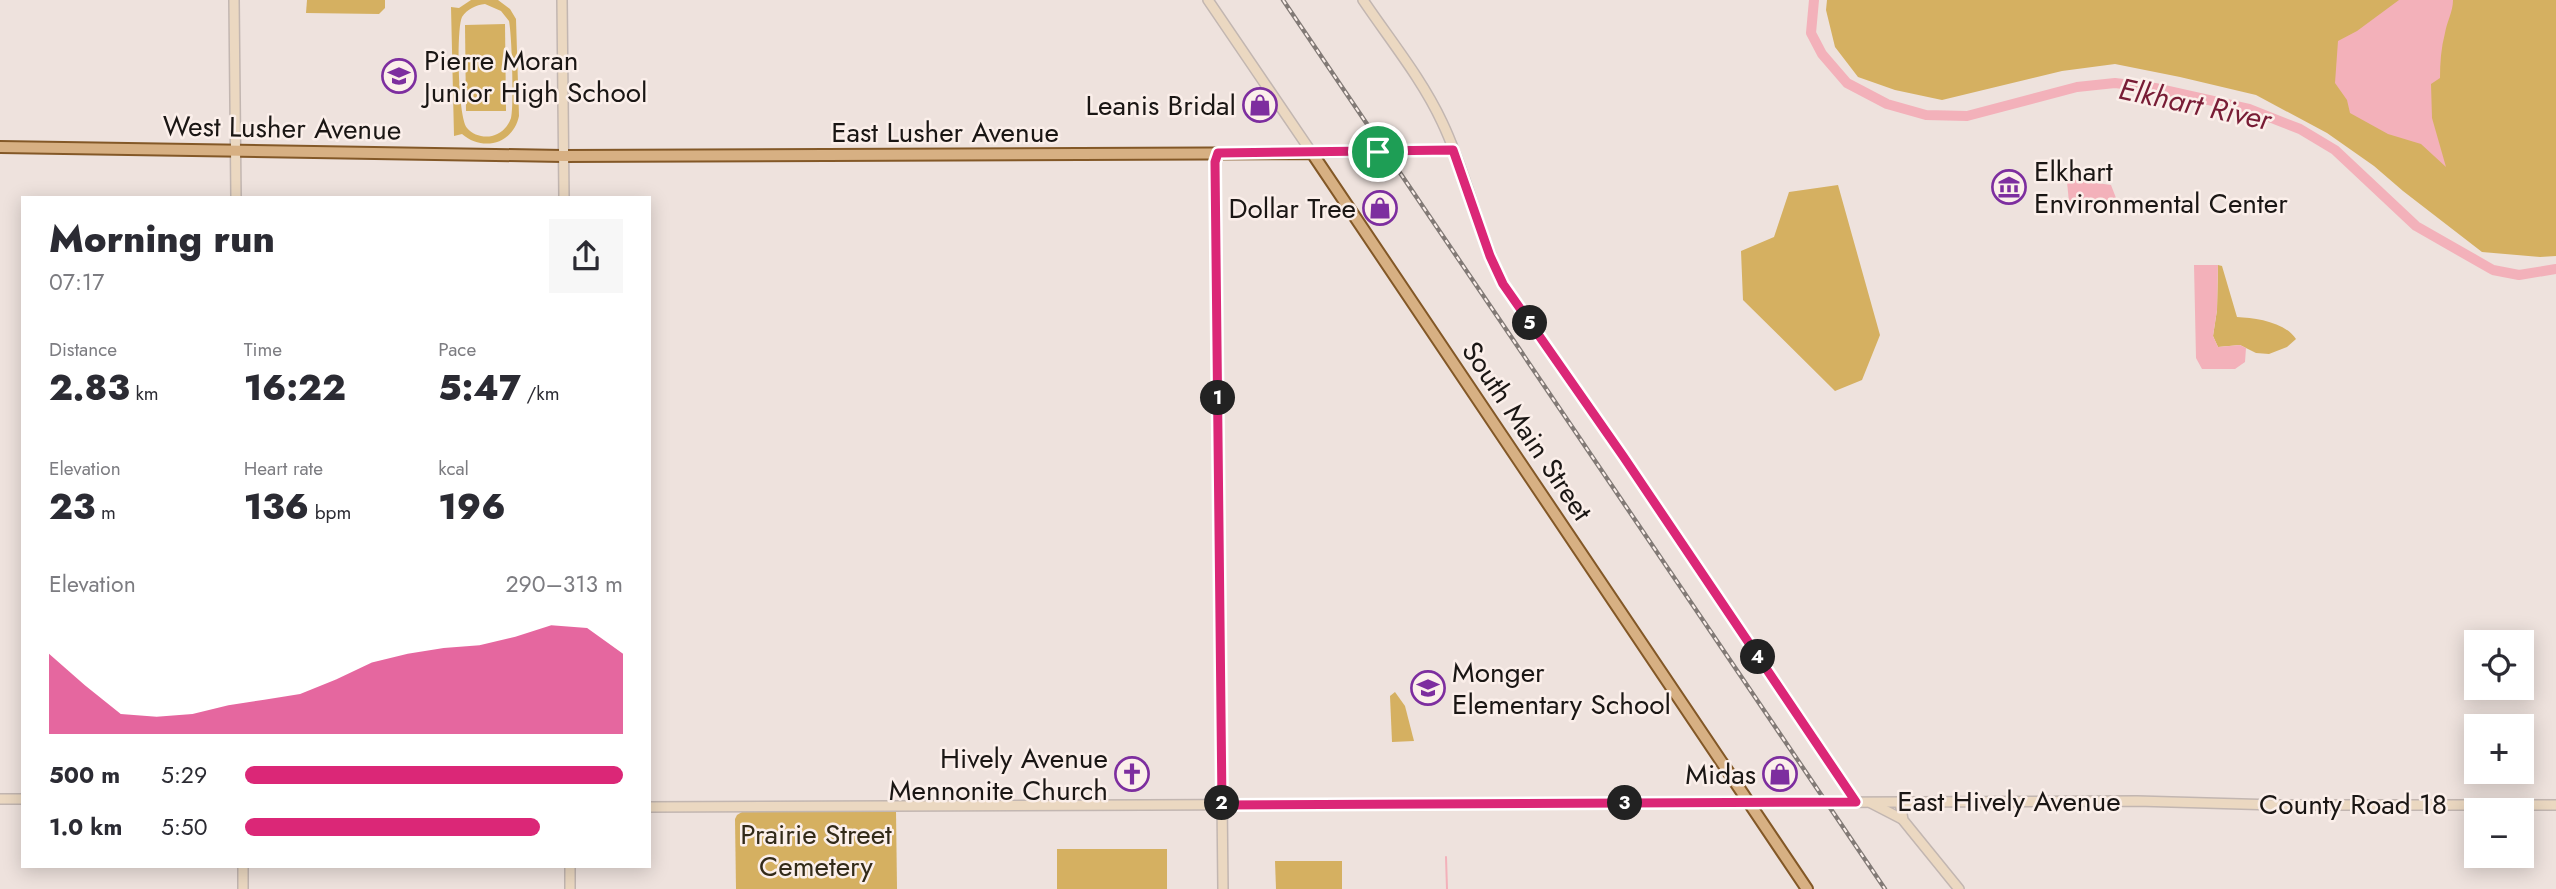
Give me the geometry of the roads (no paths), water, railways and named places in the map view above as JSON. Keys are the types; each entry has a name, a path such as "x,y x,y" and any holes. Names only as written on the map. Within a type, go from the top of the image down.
{"main road":[{"name":"West Lusher Avenue","path":"0,147 563,156"},
{"name":"East Lusher Avenue","path":"563,156 1312,153"},
{"name":"South Main Street","path":"1312,153 1807,889"}],"street":[{"path":"234,0 236,196"},
{"path":"562,0 564,196"},
{"name":"South Main Street","path":"1208,0 1312,153"},
{"path":"1363,0 1425,92 1443,124 1490,256 1503,284 1616,446 1856,802"},
{"name":"East Lusher Avenue","path":"1312,153 1453,150"},
{"path":"1218,153 1215,162 1223,889"},
{"path":"0,799 21,799"},
{"name":"East Hively Avenue","path":"651,807 2193,801"},
{"name":"County Road 18","path":"2193,801 2276,805 2556,805"},
{"path":"1867,802 1903,820 1959,889"},
{"path":"1900,802 1903,820"},
{"path":"243,868 243,889"},
{"path":"570,868 570,889"}],"waterway":[{"name":"Elkhart River","path":"1814,0 1811,33 1822,54 1847,83 1887,104 1926,115 1967,116 2077,87 2115,83 2155,88 2249,109 2300,129 2335,150 2416,226 2493,270 2519,275 2556,269"},
{"path":"1446,857 1447,889"}],"railway":[{"path":"1283,0 1885,889"}],"place":[{"name":"Pierre Moran Junior High School","path":"399,76"},
{"name":"Leanis Bridal","path":"1260,105"},
{"name":"Elkhart Environmental Center","path":"2009,187"},
{"name":"Dollar Tree","path":"1380,208"},
{"name":"Monger Elementary School","path":"1428,688"},
{"name":"Hively Avenue Mennonite Church","path":"1132,774"},
{"name":"Midas","path":"1780,774"}],"park label":[{"name":"Prairie Street Cemetery","path":"816,850"}]}
